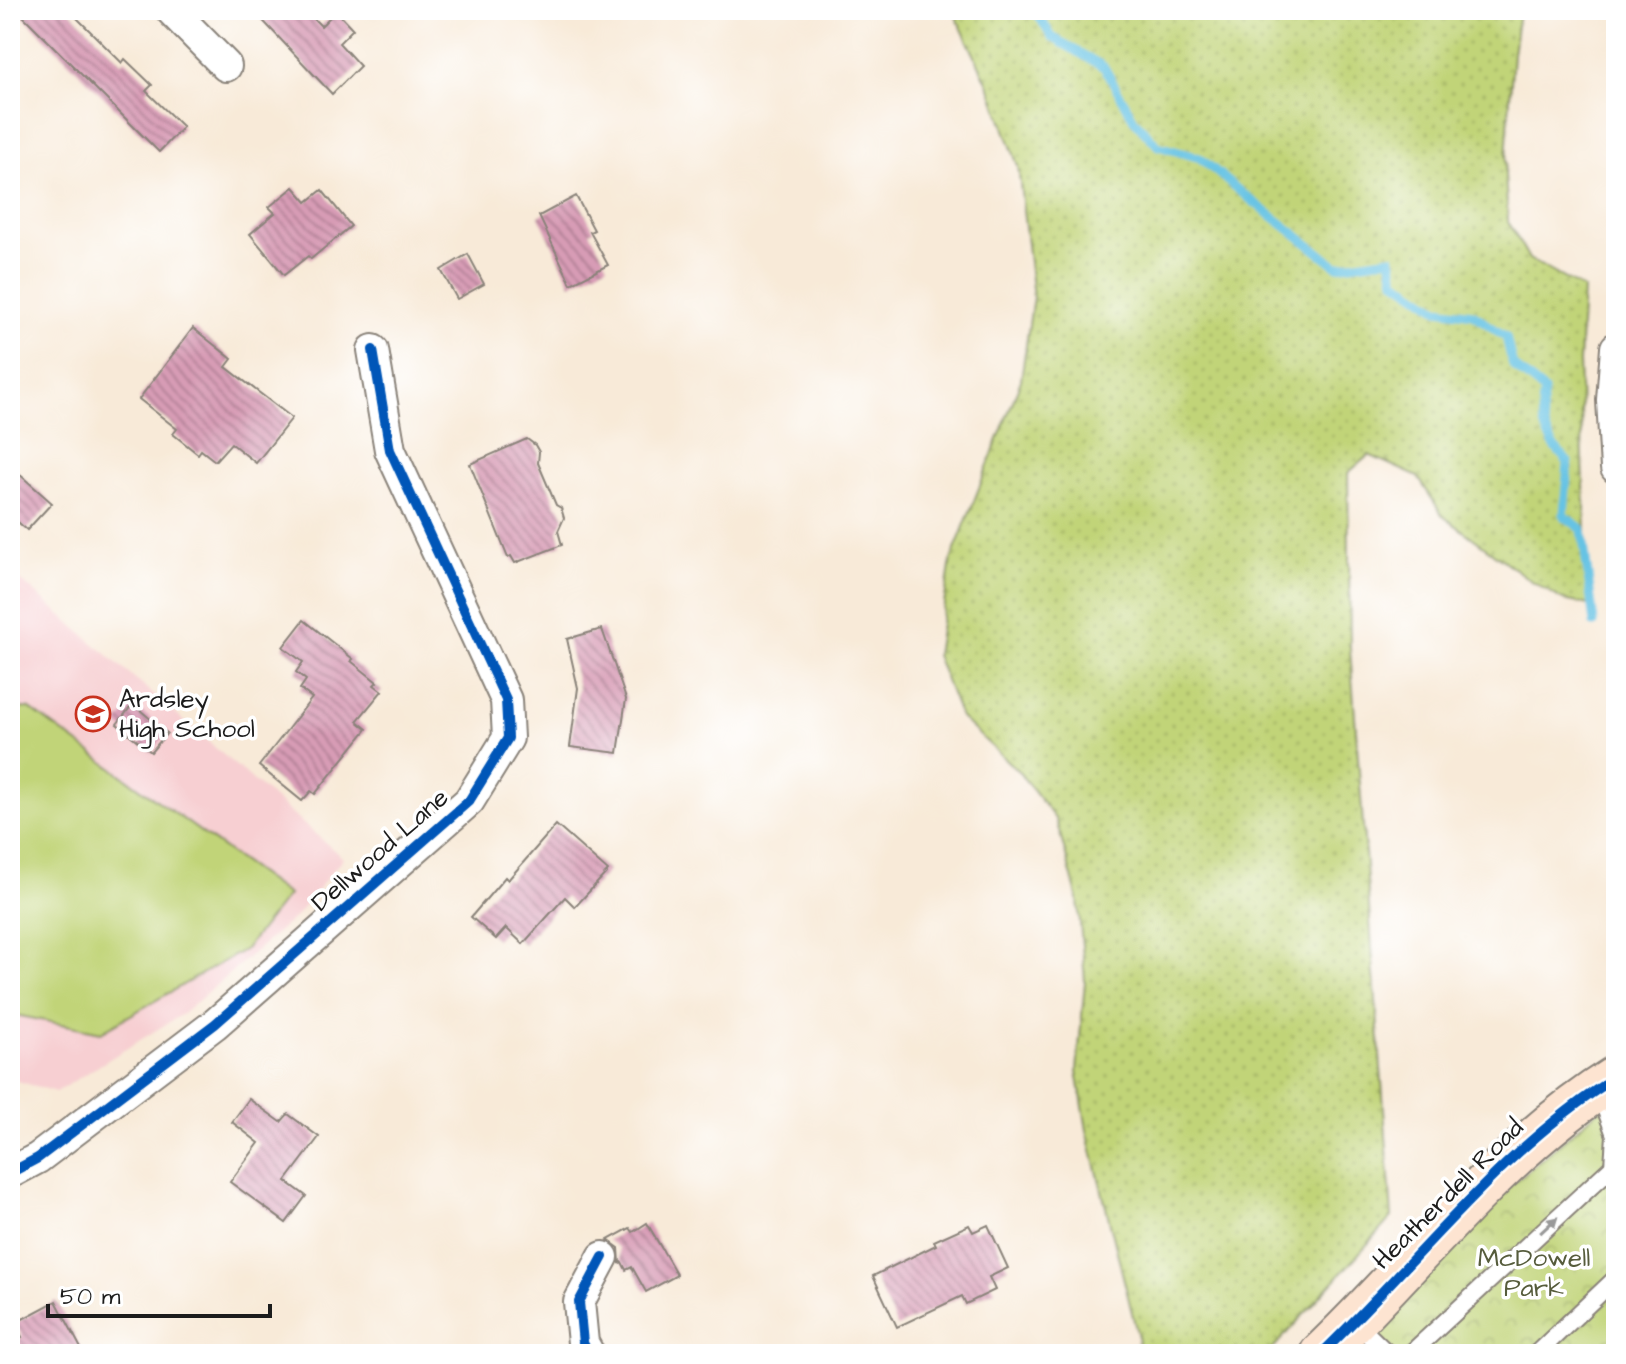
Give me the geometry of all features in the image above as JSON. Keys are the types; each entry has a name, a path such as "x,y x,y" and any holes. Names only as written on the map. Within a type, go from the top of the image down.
{"street":[{"path":"171,10 226,66"},
{"path":"1616,348 1612,400 1616,468"},
{"name":"Dellwood Lane","path":"10,1173 38,1158 215,1024 469,801 508,738 506,700 390,450 373,350"},
{"name":"Heatherdell Road","path":"1321,1354 1467,1203 1548,1126 1607,1083"},
{"path":"589,1354 583,1343 579,1302 603,1257"}],"lane":[{"path":"1410,1354 1614,1168 1615,1135 1607,1083"},
{"path":"1536,1354 1616,1278"},
{"path":"1354,1322 1388,1354"}],"shaded area":[{"name":"Ardsley High School","path":"10,571 343,858 297,915 184,1013 56,1092 10,1079"}],"green space":[{"path":"953,10 1519,10 1505,174 1508,221 1529,259 1583,289 1579,362 1589,605 1563,600 1530,580 1443,516 1418,477 1369,455 1348,473 1350,649 1392,1217 1268,1354 1137,1354 1138,1337 1087,1130 1077,1071 1085,981 1078,899 1056,820 1018,771 960,717 936,655 951,560 1021,380 1033,297 1018,166 991,90"},
{"path":"29,708 288,895 245,949 101,1032 10,1014 10,709"},
{"name":"McDowell Park","path":"1616,1095 1616,1354 1344,1354 1460,1229"}],"building":[{"path":"17,10 69,10 122,63 125,59 152,85 146,91 183,127 159,152"},
{"path":"253,10 305,10 321,26 336,11 353,29 339,43 360,66 332,94"},
{"path":"294,187 307,202 322,190 351,226 311,259 308,256 284,275 250,234 275,213 269,207"},
{"path":"576,196 594,230 590,232 608,265 571,284 539,216"},
{"path":"468,254 484,284 457,299 441,270"},
{"path":"193,328 232,359 226,367 292,418 256,463 231,443 215,461 201,450 198,454 173,434 177,429 139,399"},
{"path":"527,439 539,452 538,463 556,505 561,508 564,518 558,531 562,545 515,563 511,556 508,558 470,464"},
{"path":"10,466 52,503 27,530 10,515"},
{"path":"304,620 353,659 351,661 377,682 374,685 382,691 357,721 367,729 315,794 311,791 302,801 259,766 312,698 300,689 306,680 296,672 303,662 283,647"},
{"path":"602,629 626,699 618,753 570,747 578,688 567,639"},
{"path":"133,704 167,733 151,752 117,724"},
{"path":"556,825 608,871 575,907 565,897 523,944 506,928 496,939 471,917"},
{"path":"249,1099 281,1122 288,1114 319,1137 286,1181 306,1196 286,1223 230,1182 259,1143 232,1122"},
{"path":"647,1223 677,1275 646,1292 632,1267 626,1270 620,1263 619,1248 608,1240 630,1228 633,1232"},
{"path":"969,1225 973,1232 988,1225 1008,1268 989,1277 995,1290 966,1304 962,1296 897,1327 873,1276"},
{"path":"56,1301 84,1354 10,1354 10,1343 22,1337 15,1323"}],"waterway":[{"path":"1035,10 1052,37 1104,67 1135,121 1158,146 1200,158 1337,266 1391,258 1395,280 1438,309 1473,314 1506,337 1513,366 1544,391 1542,412 1546,430 1554,446 1568,462 1564,516 1582,529 1594,623"}],"cycle path":[{"path":"1616,348 1612,400 1616,468"},
{"path":"10,1173 38,1158 215,1024 469,801 508,738 506,700 390,450 373,350"},
{"path":"1321,1354 1498,1172 1574,1106 1616,1077"},
{"path":"589,1354 583,1343 579,1302 603,1257"}],"place":[{"name":"Ardsley High School","path":"93,714"}]}
